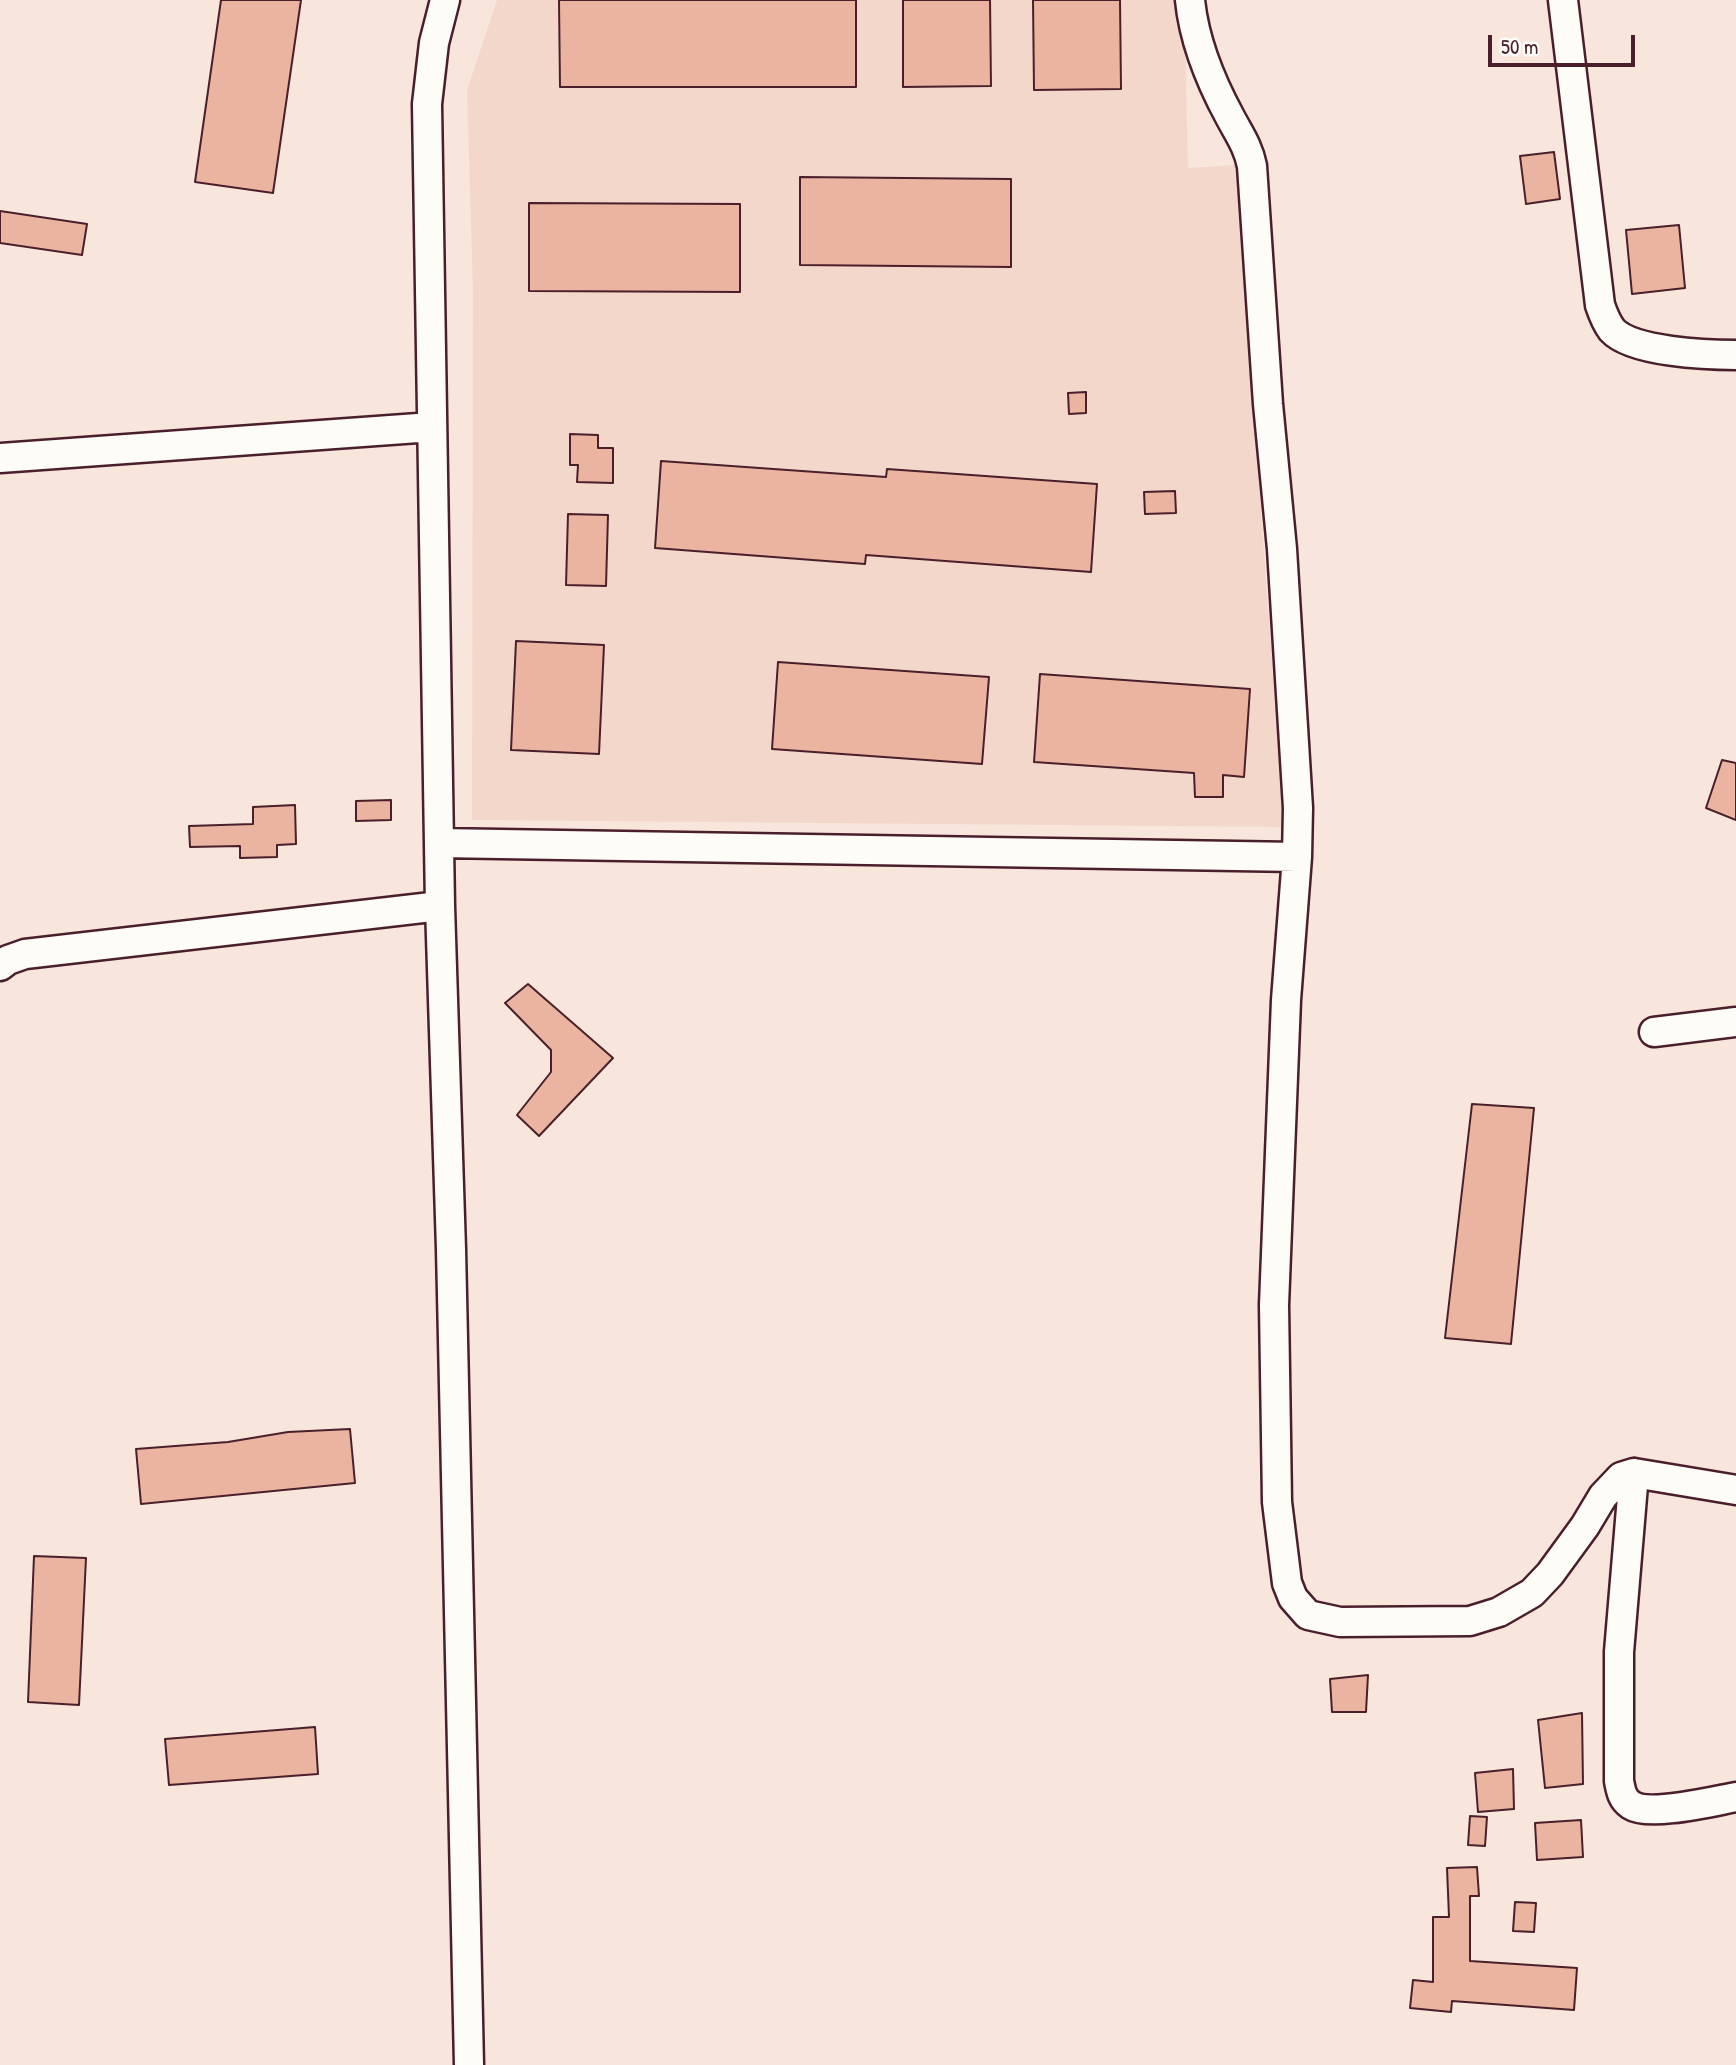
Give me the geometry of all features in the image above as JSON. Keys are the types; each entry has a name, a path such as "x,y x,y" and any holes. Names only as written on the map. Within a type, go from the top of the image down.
{"street":[{"path":"445,0 434,43 427,104 440,906 451,1248 469,2065"},
{"path":"1190,0 1198,41 1209,72 1244,140 1251,166 1268,404 1282,549 1298,808 1286,1000 1274,1305 1277,1502 1287,1583 1293,1598 1308,1615 1340,1622 1470,1621 1499,1612 1532,1593 1550,1574 1586,1526 1603,1496 1621,1477 1634,1473 1736,1490"},
{"path":"1563,0 1600,305 1605,320 1614,332 1644,346 1706,355 1736,355"},
{"path":"0,458 432,427"},
{"path":"439,843 1297,857"},
{"path":"0,966 25,954 440,906"},
{"path":"1654,1032 1736,1021"},
{"path":"1634,1473 1619,1652 1619,1782 1622,1797 1633,1807 1658,1810 1736,1797"}],"shaded area":[{"path":"497,0 1184,0 1188,168 1236,165 1284,827 472,820 473,291 467,90"}],"building":[{"path":"221,0 301,0 273,193 195,182"},
{"path":"559,0 856,0 856,87 560,87"},
{"path":"903,0 990,0 991,86 903,87"},
{"path":"1033,0 1120,0 1121,89 1034,90"},
{"path":"1554,152 1560,199 1526,204 1520,156"},
{"path":"800,177 1011,179 1011,267 800,265"},
{"path":"529,203 740,204 740,292 529,291"},
{"path":"0,211 87,224 82,255 0,243"},
{"path":"1679,225 1685,288 1632,294 1626,230"},
{"path":"1086,392 1086,413 1069,414 1068,393"},
{"path":"570,434 598,435 598,448 613,448 613,483 577,482 578,465 570,465"},
{"path":"661,461 886,477 887,469 1097,484 1091,572 866,555 865,564 655,548"},
{"path":"1175,491 1176,513 1145,514 1144,492"},
{"path":"568,514 608,515 606,586 566,585"},
{"path":"516,641 604,645 599,754 511,750"},
{"path":"778,662 989,677 982,764 772,749"},
{"path":"1040,674 1250,689 1244,777 1223,775 1223,797 1195,797 1194,773 1034,762"},
{"path":"1722,760 1736,763 1736,820 1706,808"},
{"path":"391,800 391,820 356,821 356,801"},
{"path":"295,805 296,844 277,845 277,857 240,858 240,846 190,847 189,826 253,824 253,807"},
{"path":"528,984 613,1058 539,1136 517,1115 551,1072 551,1050 505,1003"},
{"path":"1472,1104 1534,1108 1511,1344 1445,1338"},
{"path":"350,1429 355,1483 141,1504 136,1449 228,1442 288,1432"},
{"path":"34,1556 86,1558 79,1705 28,1702"},
{"path":"1368,1675 1366,1712 1332,1712 1330,1679"},
{"path":"1582,1713 1583,1784 1545,1788 1538,1720"},
{"path":"315,1727 318,1774 169,1785 165,1739"},
{"path":"1513,1769 1514,1809 1478,1812 1475,1773"},
{"path":"1470,1816 1487,1817 1485,1846 1468,1845"},
{"path":"1581,1820 1583,1857 1537,1860 1535,1823"},
{"path":"1477,1867 1479,1896 1470,1896 1470,1961 1577,1968 1574,2010 1452,2001 1451,2012 1410,2008 1413,1980 1433,1982 1433,1917 1449,1917 1447,1868"},
{"path":"1515,1902 1536,1903 1534,1932 1513,1931"}]}
